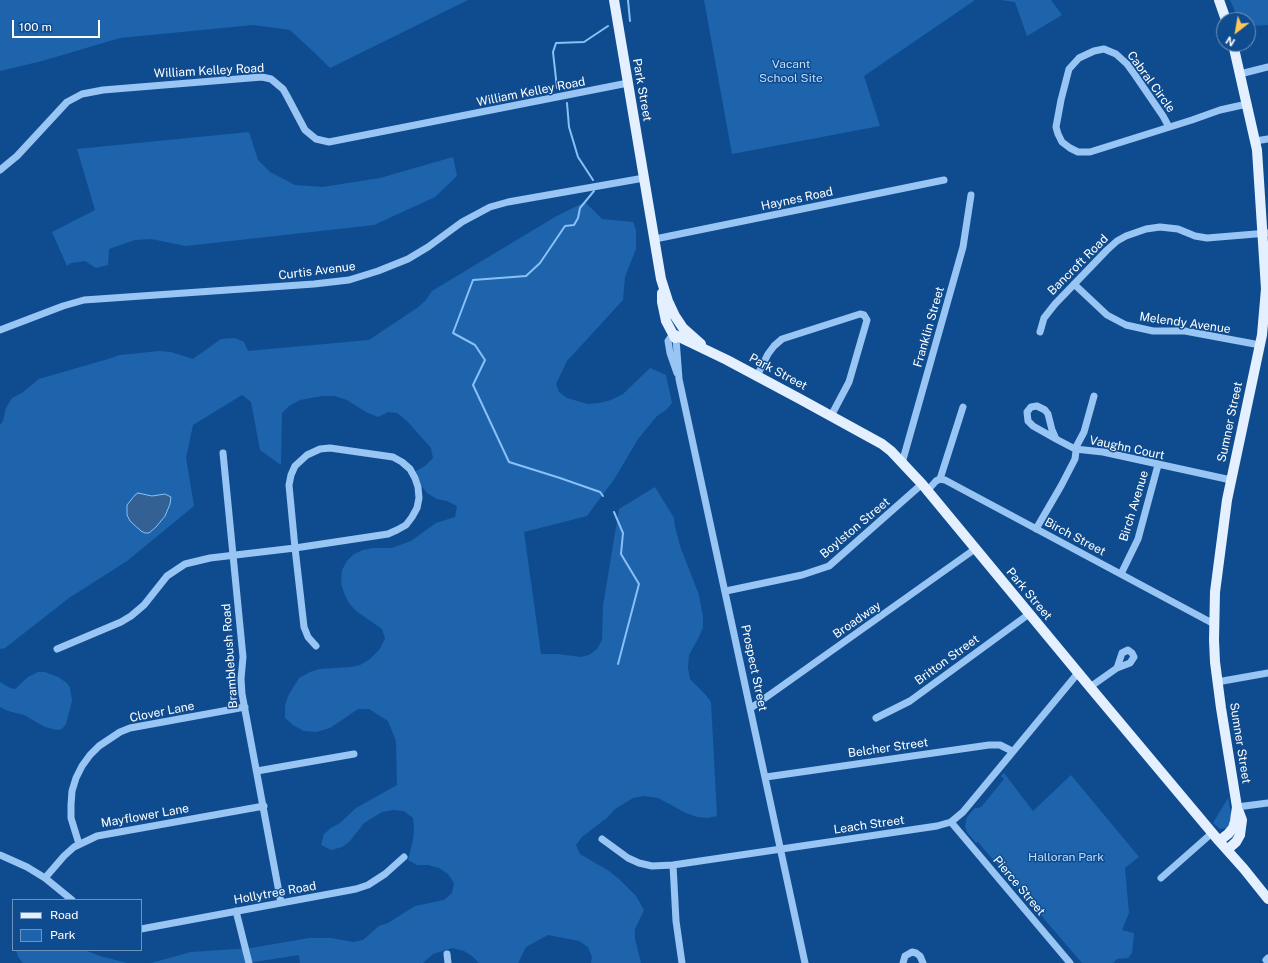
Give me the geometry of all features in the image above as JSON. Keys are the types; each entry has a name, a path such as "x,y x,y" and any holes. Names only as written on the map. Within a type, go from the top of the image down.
{"main road":[{"name":"Park Street","path":"614,0 655,239 661,279 662,302 668,325 681,340 757,376 882,444 902,463 925,488 1268,899"},
{"path":"1219,0 1223,12"},
{"name":"Sumner Street","path":"1216,838 1228,834 1236,821 1236,807 1217,682 1214,648 1218,566 1224,517 1231,480 1260,345 1265,310 1266,289 1266,234 1259,168 1255,141 1235,52"},
{"name":"Park Street","path":"661,279 671,308 681,326 705,347 726,360"},
{"path":"681,326 681,340"},
{"name":"Sumner Street","path":"1227,850 1237,841 1241,830 1242,820 1236,807"}],"street":[{"name":"Cabral Circle","path":"1168,127 1163,116 1135,74 1116,54 1104,49 1094,50 1079,58 1069,69 1060,100 1056,127 1061,140 1070,148 1080,152 1090,152 1168,127 1220,110 1247,104"},
{"path":"1240,74 1268,67"},
{"name":"William Kelley Road","path":"0,170 17,156 67,102 82,94 103,90 262,77 271,79 283,89 305,130 316,139 329,142 628,83"},
{"path":"1255,141 1268,139"},
{"name":"Curtis Avenue","path":"0,330 63,306 84,300 349,280 378,272 408,259 428,247 462,222 490,207 508,202 644,178"},
{"name":"Haynes Road","path":"655,239 944,180"},
{"name":"Franklin Street","path":"902,463 963,247 971,196"},
{"name":"Bancroft Road","path":"1040,332 1042,323 1048,312 1114,244 1126,236 1155,227 1169,227 1199,237 1211,238 1266,234"},
{"name":"Melendy Avenue","path":"1074,284 1106,315 1117,322 1126,325 1153,331 1185,331 1260,345"},
{"path":"757,376 768,354 782,339 860,314 864,315 867,320 848,382 831,416"},
{"name":"Prospect Street","path":"679,379 678,358 681,340 668,341 670,353 679,379 726,591 805,963"},
{"name":"Vaughn Court","path":"1094,396 1084,432 1075,449 1117,455 1231,480"},
{"path":"1036,529 1061,486 1075,458 1076,451 1075,449 1056,439 1034,426 1028,421 1027,412 1031,408 1037,406 1045,410 1050,417 1052,430 1056,439"},
{"path":"925,488 940,479 963,407"},
{"path":"57,648 121,622 132,616 144,605 163,579 181,566 197,560 295,548 388,534 403,527 414,514 419,501 418,487 412,472 402,462 387,455 330,448 316,450 307,454 295,466 291,475 288,485 295,548 304,627 308,637 316,646"},
{"name":"Bramblebush Road","path":"223,453 243,657 241,688 281,903"},
{"name":"Birch Avenue","path":"1121,574 1138,539 1158,465"},
{"name":"Birch Street","path":"940,479 1214,624"},
{"name":"Boylston Street","path":"726,591 808,574 829,566 925,488"},
{"name":"Broadway","path":"751,708 975,549"},
{"name":"Britton Street","path":"876,718 910,701 1029,614"},
{"path":"1090,687 1117,668"},
{"name":"Leach Street","path":"602,839 628,858 639,863 652,866 673,865 937,826 951,822 963,812 1078,673"},
{"path":"1217,682 1268,674"},
{"name":"Clover Lane","path":"79,844 71,818 72,791 82,766 99,746 120,732 130,728 244,707"},
{"name":"Belcher Street","path":"766,777 989,745 1000,745 1012,751"},
{"path":"257,771 354,754"},
{"path":"1236,807 1268,803"},
{"name":"Mayflower Lane","path":"45,878 64,856 79,844 107,834 264,806"},
{"name":"Pierce Street","path":"951,822 1070,963"},
{"path":"1161,878 1216,838"},
{"path":"0,855 27,867 45,878 57,886 71,899"},
{"name":"Hollytree Road","path":"142,928 361,887 385,874 404,857"},
{"path":"673,865 676,921 682,963"},
{"path":"236,911 249,963"},
{"path":"903,963 905,956 914,952 920,956 923,963"},
{"path":"447,954 448,963"}],"green space":[{"path":"0,0 468,0 330,68 290,30 253,25 120,38 42,61 0,71"},
{"name":"Vacant School Site","path":"704,0 975,0 864,76 880,126 732,154"},
{"path":"1001,0 1051,0 1062,15 1027,36 1015,2"},
{"path":"1230,0 1268,0 1268,25 1256,26 1256,12 1235,12"},
{"path":"249,132 258,160 270,172 295,185 323,187 380,178 453,157 457,176 435,197 374,225 186,246 151,239 135,240 109,249 108,265 96,268 85,261 71,263 67,266 52,232 95,210 77,149"},
{"path":"585,202 602,219 633,222 636,230 636,249 625,277 623,300 567,361 556,384 559,392 567,398 588,404 611,400 623,394 650,368 666,375 672,403 666,410 657,416 638,439 615,478 587,516 524,532 541,654 559,654 580,657 589,655 597,649 602,640 603,606 619,509 655,487 674,518 680,546 699,595 703,617 703,627 689,655 688,668 690,679 711,702 717,816 707,818 697,817 686,813 658,798 644,796 633,798 615,809 608,817 582,837 576,845 580,854 609,871 619,879 636,896 644,910 635,929 635,939 641,963 591,963 592,957 588,947 579,941 548,935 526,947 518,963 479,963 464,951 452,948 433,954 423,963 300,963 299,955 248,963 151,963 191,952 251,948 309,938 331,938 353,942 363,940 379,926 388,923 415,906 444,900 452,893 454,883 448,874 439,868 428,865 417,865 408,860 414,829 413,818 404,811 393,810 382,812 364,823 350,841 342,847 331,850 321,845 324,834 340,823 356,808 397,785 396,741 388,721 369,709 358,709 330,728 316,732 304,731 293,725 285,718 285,706 288,696 299,678 320,669 360,665 370,659 379,650 385,639 382,629 356,611 349,603 344,593 341,583 342,570 347,561 354,554 363,550 372,548 392,548 411,541 436,523 455,517 457,506 447,501 437,499 427,493 421,485 416,471 425,466 433,458 431,448 407,421 397,413 388,412 378,417 366,412 347,400 334,396 323,396 300,400 289,406 282,413 281,465 260,450 251,402 242,395 193,425 186,458 194,506 127,561 69,598 5,648 0,649 0,425 3,421 6,408 12,398 22,393 39,379 120,355 159,351 171,352 193,359 221,339 235,338 244,342 248,351 369,340 417,308 426,300 432,291 555,217"},
{"path":"38,672 45,672 58,677 67,683 70,688 72,701 66,724 62,729 57,730 45,727 24,715 8,711 0,707 0,682 10,688 15,689 28,677"},
{"name":"Halloran Park","path":"1004,773 1033,811 1071,775 1139,857 1125,868 1129,913 1122,930 1134,933 1132,953 1128,958 1117,959 1113,963 1082,963 978,842 976,843 967,832 965,826 967,817 975,808 982,806 1004,779 1001,776"},
{"path":"1228,798 1232,819 1227,828 1220,829 1213,823"},
{"path":"16,951 87,951 127,963 23,963 18,957"}],"shaded area":[{"path":"138,493 152,496 165,494 171,497 165,516 149,533 141,531 130,521 127,515 127,505"}],"waterway":[{"path":"628,0 630,21"},
{"path":"557,88 553,52 556,43 584,42 608,26"},
{"path":"567,103 569,127 578,157 593,180"},
{"path":"594,191 580,208 578,218 574,225 565,226 540,263 526,276 473,280 453,333 475,345 485,360 473,385 509,462 600,492 603,496"},
{"path":"614,512 623,533 621,554 639,584 618,664"}]}
